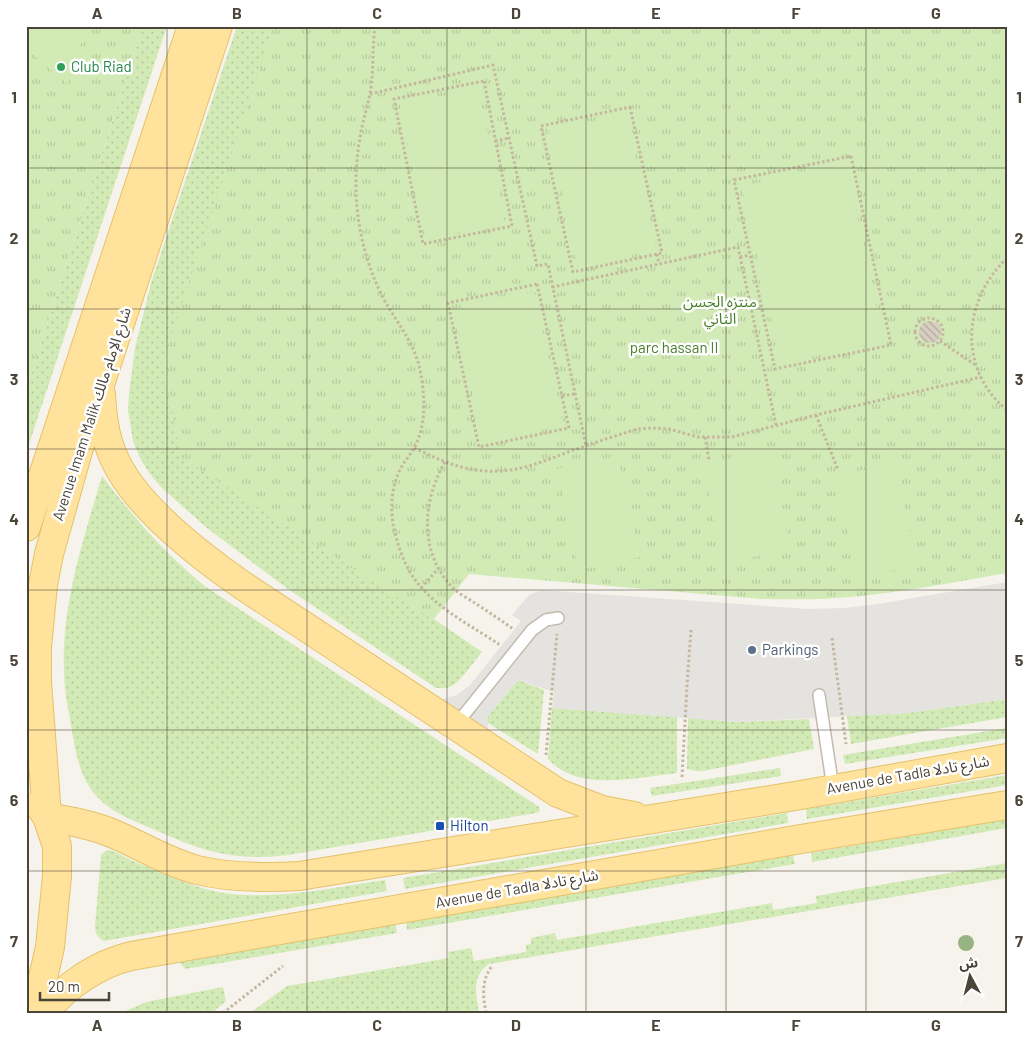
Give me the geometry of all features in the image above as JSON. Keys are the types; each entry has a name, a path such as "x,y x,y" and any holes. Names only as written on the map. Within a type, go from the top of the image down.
{"main road":[{"name":"Avenue Imam Malik شارع الإمام مالك","path":"26,527 192,26"},
{"name":"Avenue Imam Malik شارع الإمام مالك","path":"47,816 36,647 49,554 78,451 218,26"},
{"path":"100,384 105,434 112,455 124,476 168,526 194,550 242,585 558,793 602,810 653,820"},
{"name":"Avenue de Tadla شارع تادلا","path":"47,816 114,834 164,859 197,870 230,876 265,878 299,876 653,820 1007,758"},
{"path":"26,791 33,796 47,816 58,846 50,947 35,1013"},
{"name":"Avenue de Tadla شارع تادلا","path":"44,1013 65,990 85,976 117,959 800,839 1007,805"}],"lane":[{"path":"455,726 538,624 546,620 558,618"},
{"path":"819,695 833,788"}],"path":[{"path":"375,26 370,94 360,136 357,159 357,207 362,241 375,280 416,354 420,370 424,411 414,448 405,461 395,483 392,496 394,529 399,547 412,575 421,588 443,607 513,654"},
{"path":"370,94 493,65 537,266 548,264 586,446"},
{"path":"484,81 495,141 512,226 423,244 394,99 484,81"},
{"path":"630,107 662,253 657,254 573,272 541,126 630,107"},
{"path":"495,141 509,138"},
{"path":"851,156 891,345 775,370 750,255 734,180 851,156"},
{"path":"552,287 738,247 776,426"},
{"path":"657,254 660,264"},
{"path":"740,257 750,255"},
{"path":"1007,258 994,270 977,300 971,333 981,377 990,392 1007,410"},
{"path":"537,284 562,396 569,428 479,447 448,303 537,284"},
{"path":"931,318 941,324 943,336 940,341 930,347 918,342 914,331 920,320 931,318"},
{"path":"940,341 977,366"},
{"path":"414,448 445,462 476,470 506,471 526,468 622,433 645,428 669,430 705,437 732,437 816,415 981,377"},
{"path":"562,396 575,394"},
{"path":"816,415 838,470"},
{"path":"705,437 709,460"},
{"path":"445,462 432,489 427,516 429,544 438,569 456,591 526,638"},
{"path":"421,588 438,569"},
{"path":"545,764 558,618"},
{"path":"682,778 691,630"},
{"path":"832,638 846,748"},
{"path":"223,1013 282,966"},
{"path":"486,1013 484,978 492,966"}],"green space":[{"path":"26,26 143,26 26,390"},
{"name":"Club Riad","path":"26,26 87,26 68,84 26,49"},
{"path":"143,26 167,26 26,453 26,390"},
{"path":"237,26 366,26 399,598 482,652 460,679 448,688 436,688 288,589 207,528 162,488 150,474 140,458 133,441 128,410 129,394 135,348 151,283"},
{"name":"منتزه الحسن الثاني","path":"274,26 1007,26 1007,573 880,594 818,599 761,599 469,574 434,619 398,598 182,458 162,364"},
{"path":"478,89 505,223 427,239 400,105"},
{"path":"626,115 656,248 578,266 549,131"},
{"path":"846,163 884,341 781,363 742,186"},
{"path":"534,292 563,425 483,442 454,309"},
{"path":"773,451 790,551 721,562 705,462"},
{"path":"618,456 640,557 579,570 557,469"},
{"path":"895,463 917,565 857,578 835,476"},
{"path":"102,476 151,535 206,587 539,807 540,811 288,855 253,857 222,854 192,845 133,820 107,806 93,792 78,760 66,697 64,660 65,633 73,580"},
{"path":"518,680 544,690 538,754 488,723 488,716"},
{"path":"1007,699 1007,717 851,744 847,716 907,713"},
{"path":"552,708 677,717 677,773 609,780 576,776 561,770 548,759"},
{"path":"688,718 738,722 809,719 814,749 703,771 687,769"},
{"path":"1007,728 1007,738 845,764 843,755"},
{"path":"780,768 781,776 652,796 650,788"},
{"path":"1007,775 1007,785 807,819 806,809"},
{"path":"787,813 788,823 405,889 403,878"},
{"path":"1007,819 1007,828 812,862 811,853"},
{"path":"107,850 116,852 148,868 184,882 224,893 269,895 317,891 385,880 387,891 104,941 97,935 95,926 101,855"},
{"path":"793,855 795,864 407,930 406,921"},
{"path":"1007,863 1007,878 489,964 479,974 477,980 476,992 479,1013 250,1013 287,986 449,958 448,952 471,948 474,961 526,952 526,945 531,944 531,938 555,933 557,940 772,903 773,910 817,903 816,896"},
{"path":"395,923 397,933 185,969 178,960"},
{"path":"223,987 226,1001 212,1013 121,1013 146,1002"}],"shaded area":[{"name":"Parkings","path":"1007,582 1007,699 907,713 738,722 552,708 554,692 518,680 488,716 488,737 436,701 457,695 470,685 521,621 512,615 529,595 541,590 808,609 878,604"}],"building":[{"path":"930,321 938,324 941,332 938,340 930,343 922,340 919,332 922,324"}],"place":[{"name":"Club Riad","path":"61,67"},
{"name":"Parkings","path":"752,650"},
{"name":"Hilton","path":"440,826"}],"park label":[{"name":"parc hassan II","path":"674,348"}]}
